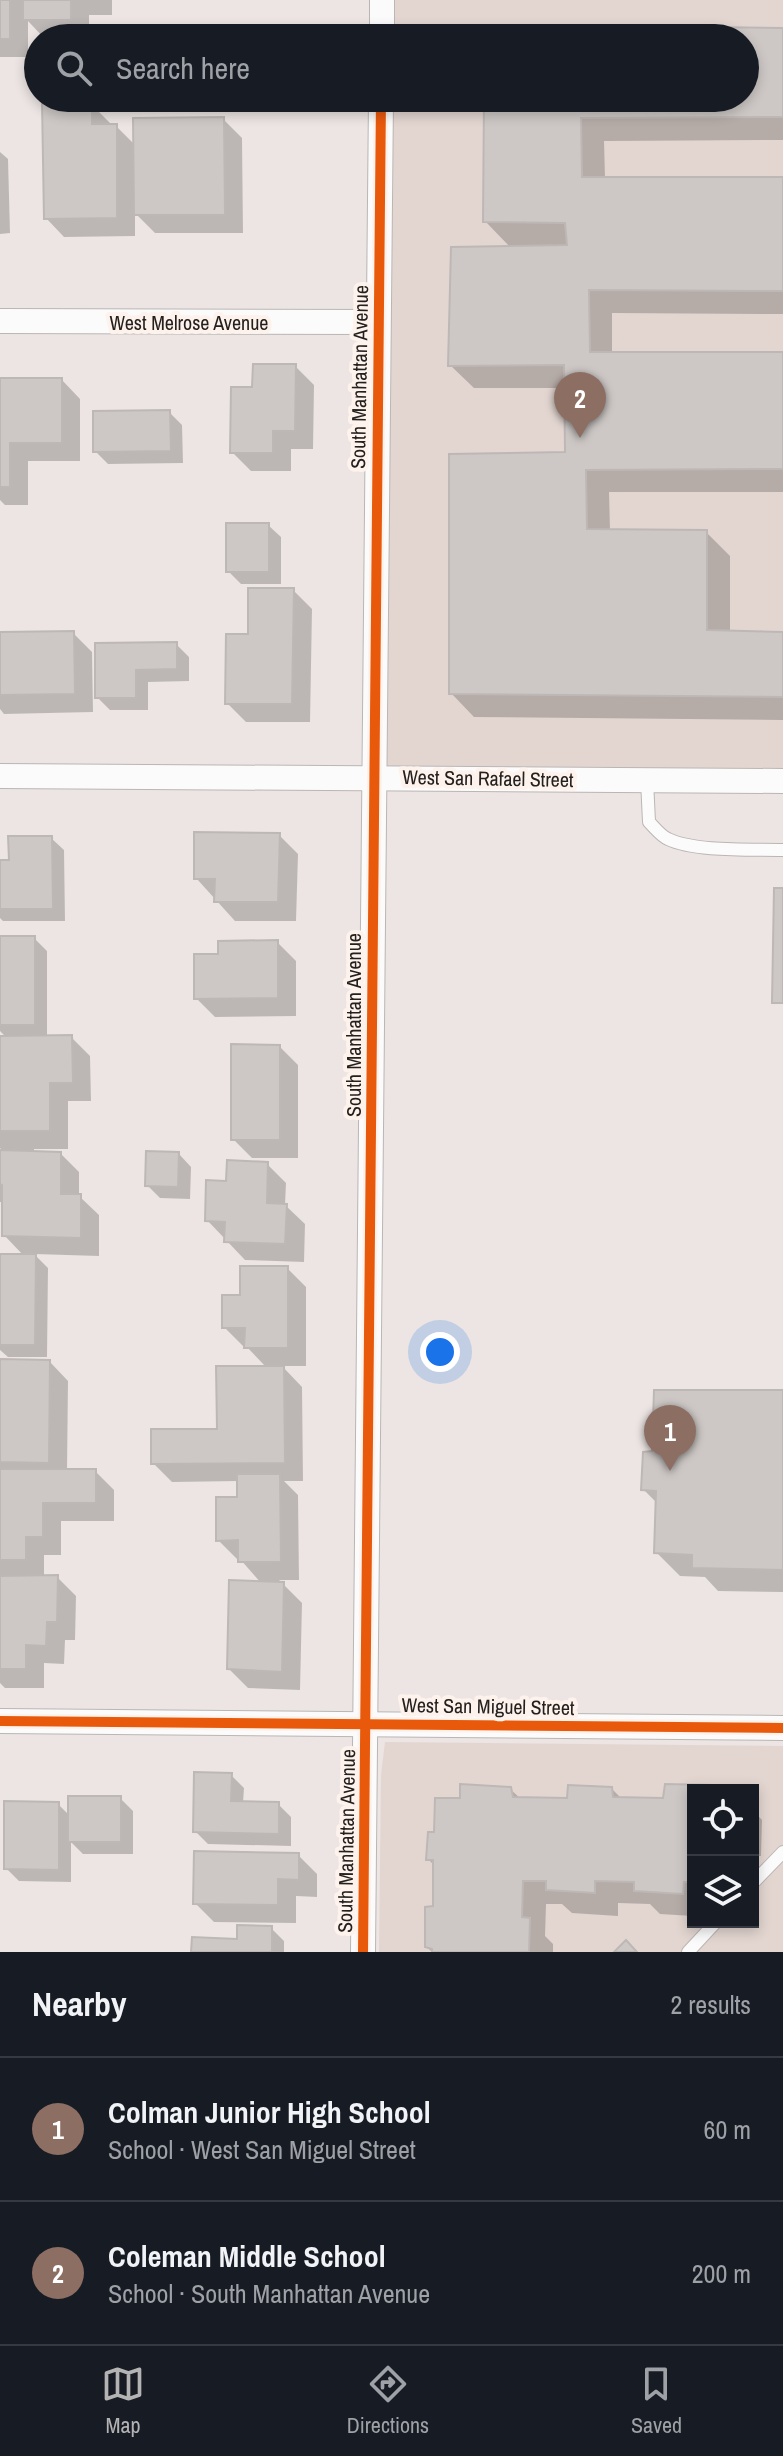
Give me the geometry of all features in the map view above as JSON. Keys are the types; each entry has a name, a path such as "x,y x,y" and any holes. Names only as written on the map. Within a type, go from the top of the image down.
{"street":[{"path":"382,0 382,24"},
{"name":"South Manhattan Avenue","path":"363,1952 381,112"},
{"name":"West Melrose Avenue","path":"0,321 377,322"},
{"name":"West San Rafael Street","path":"0,776 783,781"},
{"name":"West San Miguel Street","path":"0,1721 783,1728"}],"lane":[{"path":"647,780 649,822 665,839 724,848 783,850"},
{"path":"759,1877 783,1852"},
{"path":"688,1952 710,1928"}],"shaded area":[{"path":"383,0 783,0 783,781 373,777 381,112 759,112 759,24 382,24"},
{"path":"385,1742 783,1746 783,1952 379,1952 381,1775"}],"building":[{"path":"0,0 10,0 10,39 0,39"},
{"path":"23,0 71,0 71,20 23,20"},
{"path":"759,28 783,28 783,117 581,118 582,177 783,177 783,291 589,290 590,352 783,352 783,469 586,470 587,529 707,530 707,630 783,632 783,697 449,694 449,454 565,452 564,365 448,366 451,247 567,245 565,223 483,222 484,112 759,112"},
{"path":"42,112 92,112 92,124 117,124 117,218 44,219"},
{"path":"224,117 225,215 134,215 133,118"},
{"path":"253,364 296,364 295,431 273,431 273,453 230,453 231,387 252,387"},
{"path":"0,378 62,378 62,443 10,443 10,487 0,487"},
{"path":"170,410 171,451 93,452 93,411"},
{"path":"226,523 269,523 269,572 226,572"},
{"path":"248,588 294,588 292,704 225,704 226,634 248,634"},
{"path":"74,631 75,694 0,695 0,632"},
{"path":"177,642 177,669 136,670 136,698 95,698 95,643"},
{"path":"194,832 280,833 278,902 214,902 215,879 194,879"},
{"path":"8,836 52,836 53,909 0,909 0,860 9,860"},
{"path":"774,888 783,888 783,1003 772,1003"},
{"path":"0,936 35,936 35,1025 0,1025"},
{"path":"278,940 278,998 194,999 194,954 218,954 218,941"},
{"path":"72,1035 73,1083 50,1083 50,1131 0,1131 0,1036"},
{"path":"231,1044 280,1045 280,1140 231,1140"},
{"path":"0,1150 61,1152 61,1194 81,1194 81,1238 2,1236"},
{"path":"146,1151 179,1152 178,1187 145,1186"},
{"path":"227,1160 268,1162 267,1203 287,1204 285,1244 224,1242 225,1222 205,1221 206,1180 226,1181"},
{"path":"0,1254 36,1254 35,1345 0,1345"},
{"path":"240,1266 288,1266 288,1348 244,1348 245,1328 222,1328 222,1295 240,1295"},
{"path":"0,1359 50,1360 49,1463 0,1462"},
{"path":"216,1366 284,1366 285,1463 151,1464 151,1429 217,1429"},
{"path":"654,1390 783,1390 783,1570 692,1568 692,1555 654,1553 656,1491 641,1490 643,1452 652,1451"},
{"path":"0,1469 96,1469 96,1503 43,1503 43,1537 26,1537 26,1560 0,1560"},
{"path":"237,1474 280,1474 281,1562 238,1562 238,1540 216,1541 216,1497 237,1497"},
{"path":"58,1575 57,1622 47,1622 46,1646 26,1645 26,1669 0,1669 0,1576"},
{"path":"229,1580 284,1582 282,1672 227,1669"},
{"path":"194,1772 232,1773 231,1801 279,1802 279,1834 193,1832"},
{"path":"460,1784 511,1787 513,1797 567,1798 568,1785 612,1787 613,1797 663,1798 665,1784 687,1784 687,1882 684,1882 683,1894 634,1891 634,1882 595,1881 595,1893 546,1890 546,1881 523,1881 522,1917 530,1918 529,1952 432,1952 432,1949 425,1947 425,1907 433,1906 433,1860 426,1860 428,1832 434,1832 435,1798 460,1798"},
{"path":"68,1796 121,1796 121,1842 68,1842"},
{"path":"4,1801 59,1802 59,1870 4,1869"},
{"path":"194,1851 299,1853 299,1880 278,1879 278,1905 193,1904"},
{"path":"237,1925 272,1926 272,1952 191,1952 192,1937 237,1939"},
{"path":"626,1940 637,1952 614,1952"}],"cycle path":[{"path":"363,1952 381,112"},
{"path":"0,1721 783,1728"}],"place":[{"name":"Coleman Middle School","path":"580,438"},
{"name":"Colman Junior High School","path":"670,1471"}]}
